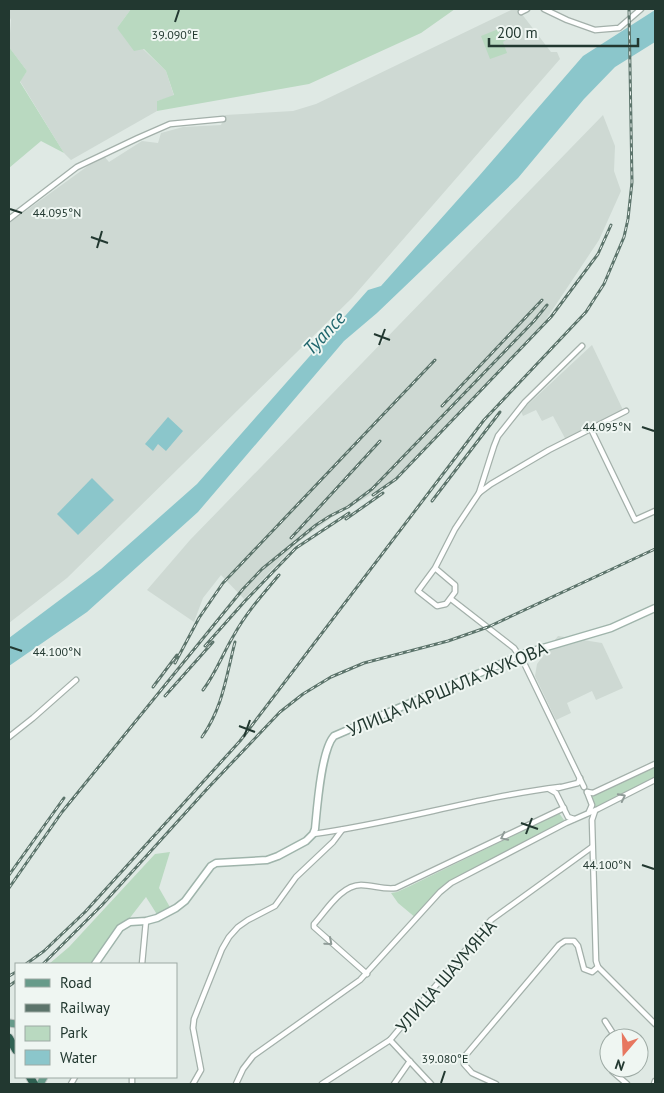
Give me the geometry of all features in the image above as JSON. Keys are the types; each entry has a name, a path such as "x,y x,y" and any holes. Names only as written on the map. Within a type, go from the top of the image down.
{"highway":[{"path":"9,1038 15,1050"}],"main road":[{"name":"УЛИЦА МАРШАЛА ЖУКОВА","path":"313,834 324,759 329,741 334,736 520,656 612,628 655,608"},
{"path":"96,963 120,928 130,922 146,922 165,915 176,908 185,900 211,866 216,863 268,860 306,841 313,834"}],"street":[{"path":"521,12 526,9"},
{"path":"544,9 566,20 595,30 619,28 641,9"},
{"path":"9,219 77,167 138,138 170,124 224,119"},
{"path":"435,568 455,585 451,599 446,604 437,606 418,591 435,568 455,528 479,493 498,436 525,402 582,346"},
{"path":"479,493 528,462 626,411"},
{"path":"591,429 635,520 655,511"},
{"path":"451,599 514,648 520,656 585,790 592,805 596,961 598,968 655,1024"},
{"path":"9,737 34,718 76,680"},
{"path":"585,790 593,793 655,764"},
{"path":"313,834 560,787 579,780"},
{"path":"236,1084 242,1069 253,1056 367,974 445,886 566,823 591,814 655,780"},
{"path":"558,796 557,790 560,787"},
{"path":"548,788 554,791 568,816 574,819"},
{"path":"367,974 314,927 314,924 342,892 359,885 384,889 396,888 564,808"},
{"path":"566,823 568,816"},
{"path":"194,1084 201,1070 193,1028 194,1019 229,937 248,920 275,906 296,877 342,830"},
{"name":"УЛИЦА ШАУМЯНА","path":"322,1084 390,1040 491,920 592,847"},
{"path":"142,963 146,922"},
{"path":"496,1084 472,1073 464,1064 465,1056 559,945 565,941 574,941 578,946 584,969 592,972 598,968"},
{"path":"605,1021 610,1028"},
{"path":"390,1040 431,1084"},
{"path":"394,1084 410,1061"}],"shaded area":[{"path":"9,9 131,9 117,28 166,71 174,96 157,101 157,111 71,160 64,153 20,81 27,71 9,47 11,20"},
{"path":"513,9 518,9 551,52 557,52 560,59 352,298 67,578 9,623 9,223 103,155 109,162 142,141 158,143 161,133 183,127 221,125 225,115 293,111 316,104"},
{"path":"603,115 615,146 614,171 621,191 599,240 545,321 395,478 331,518 297,543 244,599 221,575 203,598 194,622 147,590 190,540"},
{"path":"592,345 623,410 566,440 553,416 542,421 536,410 523,416 521,411"},
{"path":"558,636 602,643 623,688 596,700 592,691 567,703 571,713 556,720 535,676 537,664"}],"green space":[{"path":"131,9 455,9 421,33 309,84 157,111 157,101 174,95 166,71 144,49 134,51 117,28"},
{"path":"501,28 506,40 503,42 507,53 490,59 481,36"},
{"path":"9,47 27,71 20,82 64,153 41,141 9,168"},
{"path":"655,766 655,779 596,808 591,796"},
{"path":"559,813 564,820 563,824 451,882 416,918 398,903 391,893 410,886"},
{"path":"170,852 159,888 171,909 158,916 146,897 129,919 116,928 93,963 50,963 69,947 155,854"}],"water":[{"path":"655,10 655,42 615,67 584,99 518,178 377,313 344,341 198,512 87,612 9,666 9,638 101,569 197,484 368,290 381,286 583,56"},
{"path":"168,417 183,431 166,451 158,444 153,451 145,444"},
{"path":"92,478 114,500 78,535 57,514"}],"railway":[{"path":"27,963 44,951 85,912 240,741 484,420 586,312 604,284 624,237 632,182 629,9"},
{"path":"373,495 396,479 551,317 598,254 611,225"},
{"path":"442,406 542,300"},
{"path":"9,888 62,812 243,589 262,569 316,525 348,507 372,489 534,321 547,305"},
{"path":"175,663 199,618 223,583 435,360"},
{"path":"432,501 500,412"},
{"path":"291,538 380,441"},
{"path":"346,519 383,493"},
{"path":"205,646 296,548 349,513"},
{"path":"44,963 102,905 280,712 303,694 331,677 364,663 448,641 488,627 655,549"},
{"path":"203,690 244,619 279,575"},
{"path":"165,696 213,642"},
{"path":"202,737 219,703 235,642"},
{"path":"153,687 177,655"},
{"path":"9,875 64,798"},
{"path":"9,976 15,973"},
{"path":"9,986 15,982"}],"water label":[{"name":"Туапсе","path":"324,333"}]}
